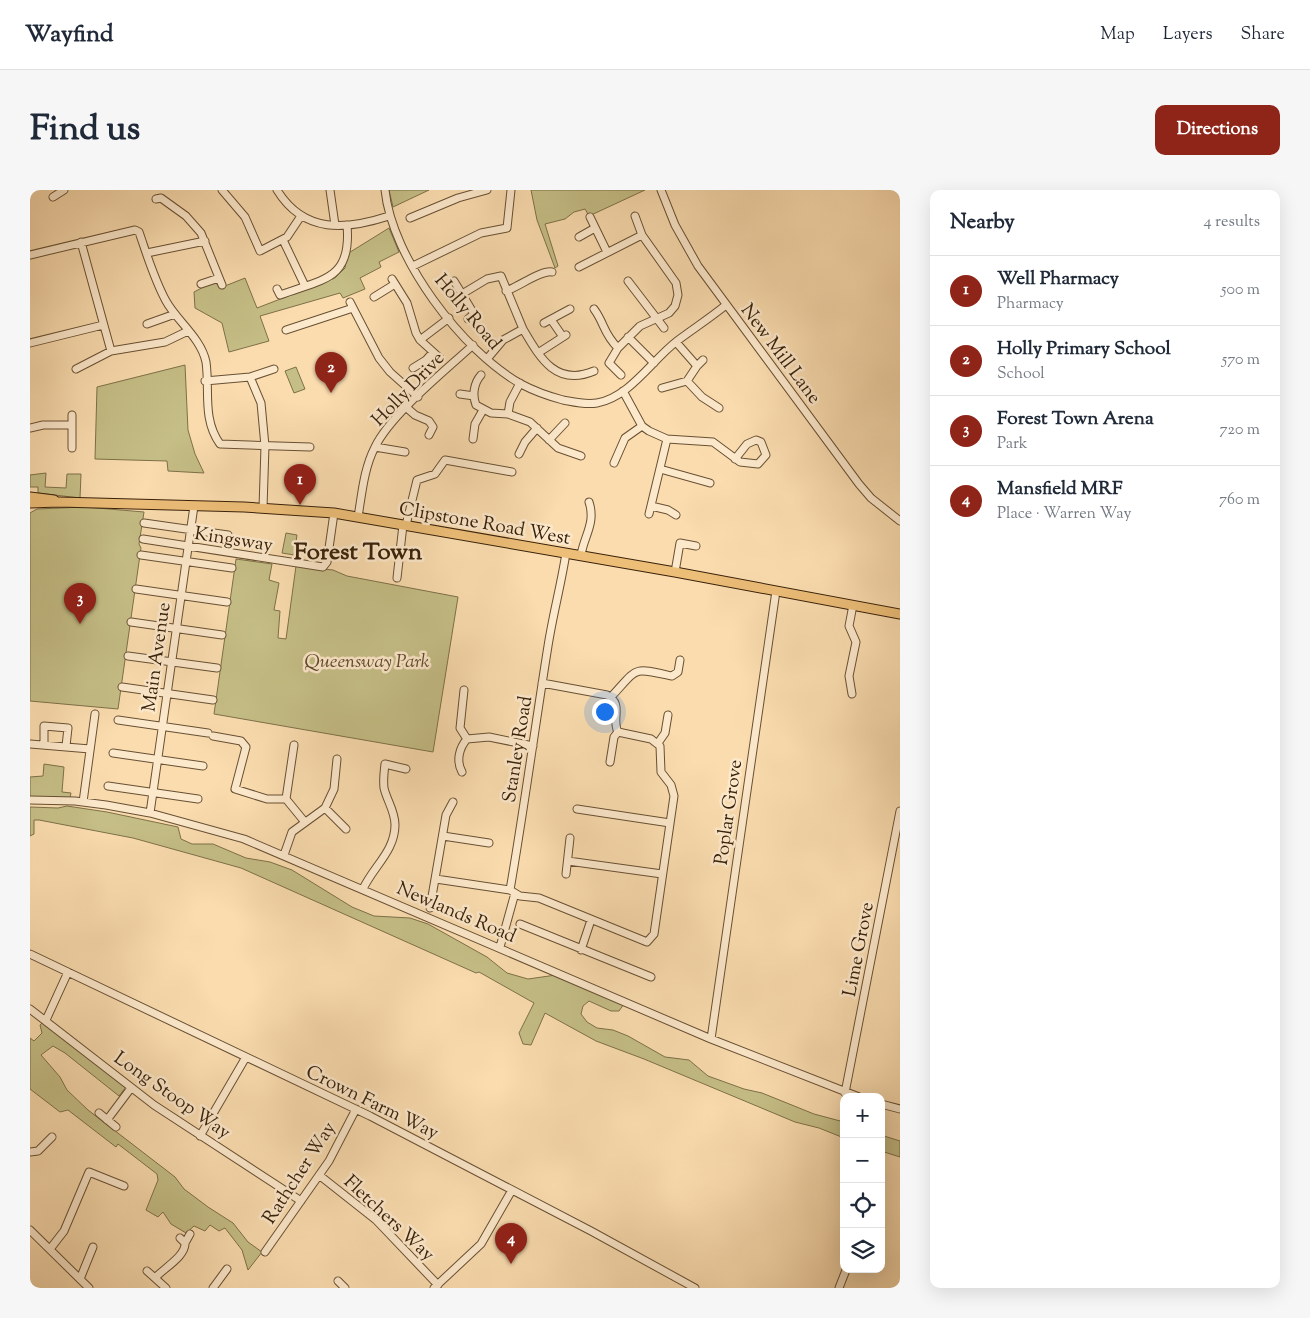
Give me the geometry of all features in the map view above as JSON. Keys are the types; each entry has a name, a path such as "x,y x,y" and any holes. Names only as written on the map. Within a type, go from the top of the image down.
{"main road":[{"name":"Clipstone Road West","path":"30,497 59,502"},
{"name":"Clipstone Road West","path":"30,503 59,502 263,508 334,513 581,555 900,614"}],"street":[{"path":"53,197 64,190"},
{"path":"222,190 245,217 260,251 283,240 301,216"},
{"path":"277,190 290,208 301,216 326,226 366,223 389,216"},
{"path":"330,190 335,225"},
{"name":"Holly Road","path":"385,190 389,216 413,266 449,318 487,359 520,383 549,396 584,404 609,399 623,391 676,342 726,305"},
{"path":"410,218 458,198 487,190"},
{"path":"413,266 481,233 508,228 511,190"},
{"name":"New Mill Lane","path":"660,190 685,246 726,305 859,484 871,498 900,520"},
{"path":"156,199 161,198 186,216 205,241 222,285"},
{"path":"621,375 609,363 618,348 640,326 669,313 675,306 678,295 676,283 642,235 635,216"},
{"path":"590,217 607,252"},
{"path":"277,289 280,295 334,275 344,263 348,240 347,225"},
{"path":"579,237 595,228"},
{"path":"30,255 135,230 147,253 154,277 166,302 188,331 206,361 210,421 220,444 310,447"},
{"path":"579,267 642,235"},
{"path":"283,240 292,254 305,286"},
{"path":"147,253 205,241"},
{"path":"81,242 111,351"},
{"path":"506,291 520,286 536,275 552,272"},
{"path":"462,294 487,279 501,276 523,329 538,353 555,371 565,375 577,376 594,371"},
{"path":"201,284 219,278"},
{"path":"454,281 474,314 468,319"},
{"path":"628,281 664,328"},
{"path":"374,297 394,282 407,304 420,340 441,359"},
{"path":"286,330 295,330 351,305 379,358 390,372 418,397"},
{"path":"544,324 570,309"},
{"path":"594,309 606,337 618,348"},
{"path":"147,324 175,314"},
{"path":"420,340 449,318"},
{"path":"538,353 565,336 552,321"},
{"path":"30,343 103,325"},
{"path":"487,359 503,340 523,329"},
{"path":"76,368 111,351 165,342 188,331"},
{"path":"628,337 654,363"},
{"path":"676,342 696,366"},
{"name":"Holly Drive","path":"358,517 364,477 375,447 388,428 407,408 473,345"},
{"path":"412,368 426,360 432,352"},
{"path":"662,388 687,382 696,366 703,360"},
{"path":"206,381 250,377 274,369"},
{"path":"481,375 476,382 474,396 476,405 483,410 508,414 530,422 558,448 581,456"},
{"path":"250,377 261,403 265,446 263,508"},
{"path":"687,382 702,397 719,408"},
{"path":"508,414 510,402 520,383"},
{"path":"623,391 642,426 667,439 713,442 735,459"},
{"path":"460,394 474,396"},
{"path":"407,408 415,415 429,421 433,427 429,435"},
{"path":"473,439 475,424 483,410"},
{"path":"72,414 72,448"},
{"path":"548,440 565,423"},
{"path":"30,428 43,425 72,425"},
{"path":"614,463 625,438 642,426"},
{"path":"519,454 525,442 537,428"},
{"path":"649,514 667,439"},
{"path":"375,447 405,452"},
{"path":"397,578 404,525 417,480 435,474 445,460 512,472"},
{"path":"660,470 710,483"},
{"path":"581,555 589,532 592,512 589,502"},
{"name":"Main Avenue","path":"150,813 194,506"},
{"path":"651,506 668,510 676,515"},
{"name":"Kingsway","path":"143,540 323,567 327,562 334,513"},
{"path":"144,523 189,531 228,535"},
{"path":"675,572 680,543 696,546"},
{"name":"Stanley Road","path":"500,947 513,892 542,683 566,553"},
{"path":"141,555 232,568"},
{"path":"136,589 228,602"},
{"name":"Poplar Grove","path":"711,1039 776,591"},
{"path":"852,694 849,676 856,642 850,626 853,605"},
{"path":"131,622 222,635"},
{"path":"128,656 217,668"},
{"path":"611,697 638,670 672,676 678,672 680,660"},
{"path":"542,683 611,697 617,706 615,725 618,732"},
{"path":"122,687 213,700"},
{"path":"464,690 460,728 467,739"},
{"path":"83,802 95,714"},
{"path":"658,743 665,733 668,715"},
{"path":"118,720 211,734 241,741 246,747 235,788 267,799 286,799"},
{"path":"44,744 44,726 57,726 68,728 66,746"},
{"path":"436,879 539,898 647,942 654,934 674,790 661,772 661,750 658,743 651,739 618,732"},
{"path":"610,762 614,737 618,732"},
{"path":"467,739 488,738 533,746"},
{"path":"462,772 459,767 460,752 467,739"},
{"path":"30,744 90,749"},
{"path":"294,746 286,799 304,821"},
{"path":"113,753 203,766"},
{"path":"284,855 292,832 304,821 312,818 325,808 334,789 337,760"},
{"path":"363,889 370,875 389,849 393,838 393,810 384,788 385,764 406,769"},
{"path":"108,786 198,799"},
{"name":"Newlands Road","path":"30,800 83,802 150,813 244,839 500,947 711,1039 845,1092"},
{"path":"430,908 446,815 453,802"},
{"path":"325,808 346,829"},
{"path":"578,809 670,822"},
{"name":"Lime Grove","path":"845,1092 900,811"},
{"path":"443,836 489,843"},
{"path":"566,874 570,838"},
{"path":"568,860 662,874"},
{"path":"581,950 591,920"},
{"path":"520,924 651,977"},
{"name":"Crown Farm Way","path":"30,954 356,1109 696,1288"},
{"path":"46,1020 68,972"},
{"name":"Long Stoop Way","path":"30,1008 131,1088 200,1136 301,1201"},
{"path":"200,1136 246,1057"},
{"path":"107,1120 131,1088"},
{"path":"885,1105 900,1109"},
{"name":"Rathcher Way","path":"265,1252 339,1145 356,1109"},
{"path":"99,1114 116,1127"},
{"path":"30,1152 38,1151 52,1137"},
{"path":"50,1249 64,1231 89,1172 124,1186"},
{"name":"Fletchers Way","path":"319,1175 383,1227 436,1286"},
{"path":"436,1286 481,1244 512,1190"},
{"path":"30,1230 89,1288"},
{"path":"155,1278 165,1266 182,1255 183,1240 190,1234"},
{"path":"80,1279 93,1247"},
{"path":"213,1288 229,1267"},
{"path":"147,1271 166,1288"},
{"path":"839,1288 845,1273"},
{"path":"338,1281 345,1288"}],"green space":[{"path":"389,190 429,190 393,207"},
{"path":"531,190 645,190 589,216 585,209 574,212 565,219 545,224 558,266 555,268 537,220"},
{"path":"389,228 399,252 379,262 381,267 360,278 365,289 343,298 340,293 260,316 269,341 229,352 222,323 195,308 194,292 213,282 219,285 220,288 245,278 257,308 335,278 345,268 347,254"},
{"path":"185,365 188,430 195,454 204,473 168,471 167,461 95,459 97,387"},
{"path":"296,367 305,389 294,393 285,371"},
{"path":"46,473 45,487 66,488 67,474 81,474 80,498 38,493 38,487 30,487 30,475"},
{"path":"85,507 144,512 139,544 141,548 118,709 30,701 30,513 37,509"},
{"path":"286,533 297,535 294,555 282,553"},
{"name":"Queensway Park","path":"236,559 272,564 269,580 279,583 274,610 280,611 278,638 286,639 296,566 333,570 347,576 458,597 433,752 214,714"},
{"path":"44,764 64,767 62,792 71,793 70,798 30,797 30,777 43,776"},
{"path":"67,806 107,812 178,827 181,839 192,844 213,844 246,858 270,862 292,870 352,907 374,916 410,918 428,924 487,957 507,973 528,979 556,975 624,1004 619,1011 611,1011 589,1001 583,1006 581,1014 587,1022 597,1028 613,1030 628,1036 665,1057 689,1060 708,1076 744,1089 762,1093 814,1114 840,1121 840,1136 819,1128 795,1122 596,1041 545,1013 531,1045 523,1044 519,1033 534,1003 479,972 476,973 241,868 133,838 39,820 34,820 34,834 30,836 30,807 58,808"},
{"path":"43,1022 126,1087 119,1096 65,1053 53,1046 41,1055 60,1077 67,1090 88,1110 175,1177 184,1189 233,1223 248,1242 262,1252 248,1270 242,1250 225,1228 219,1231 210,1225 205,1231 194,1226 186,1233 171,1224 163,1212 158,1217 146,1210 158,1180 157,1174 118,1144 116,1147 68,1110 60,1112 30,1089 30,1038 34,1041 42,1033 40,1025"},
{"path":"885,1136 900,1141 900,1157 885,1152"}],"place":[{"name":"Holly Primary School","path":"331,393"},
{"name":"Well Pharmacy","path":"300,505"},
{"name":"Forest Town Arena","path":"80,624"},
{"name":"Mansfield MRF","path":"511,1264"}],"district":[{"name":"Forest Town","path":"358,551"}]}
